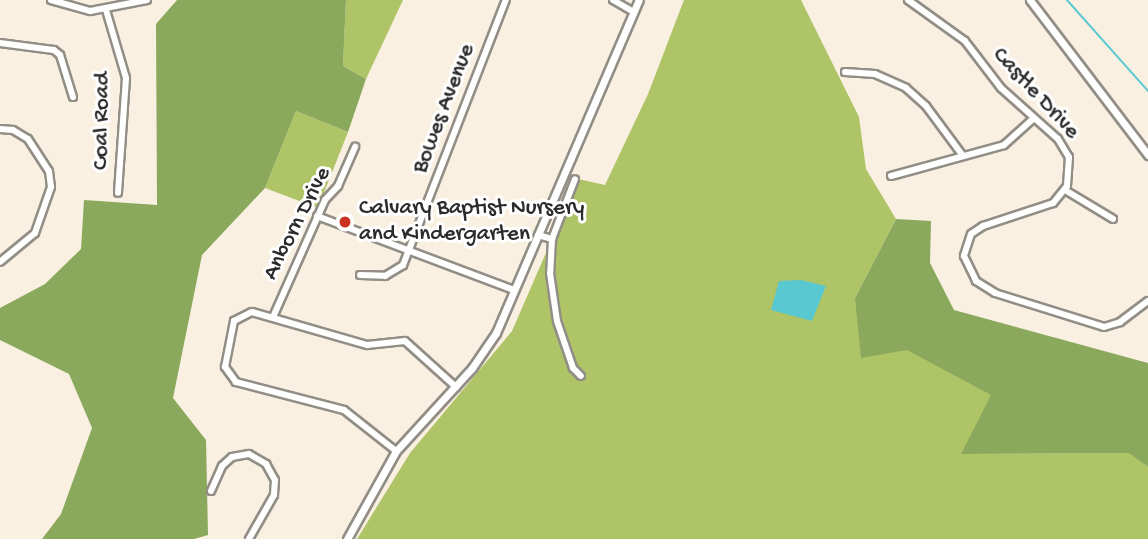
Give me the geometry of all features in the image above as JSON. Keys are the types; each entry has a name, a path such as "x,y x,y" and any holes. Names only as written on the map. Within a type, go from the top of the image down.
{"street":[{"path":"51,0 90,11 106,10 140,1"},
{"name":"Bowes Avenue","path":"360,275 394,272 411,250 506,0"},
{"path":"613,0 634,12"},
{"path":"347,539 397,451 456,387 496,333 639,0"},
{"name":"Castle Drive","path":"908,0 961,38 1004,91 1068,153 1070,175 1065,190"},
{"path":"1030,0 1148,155"},
{"name":"Coal Road","path":"106,10 126,78 118,193"},
{"path":"0,43 54,50 60,55 73,97"},
{"path":"845,72 875,74 906,88 926,106 963,156"},
{"path":"891,176 1008,143 1034,118"},
{"path":"0,129 28,139 49,171 51,187 35,233 0,262"},
{"name":"Anborn Drive","path":"272,317 317,216 338,186 355,147"},
{"path":"575,179 552,239 550,273 557,321 573,368 581,376"},
{"path":"1113,219 1065,190 1045,208 975,231 964,250 972,276 995,293 1098,326 1115,325 1148,301"},
{"path":"317,216 514,290"},
{"path":"538,235 552,239"},
{"path":"397,451 344,410 236,383 225,367 230,331 240,315 252,312 367,345 405,341 456,387"},
{"path":"211,491 222,466 232,457 249,454 267,464 275,480 274,495 249,539"}],"green space":[{"path":"177,0 346,0 343,66 366,79 348,132 296,111 265,188 202,255 173,398 206,440 208,535 194,539 42,539 61,514 92,428 69,374 0,340 0,308 45,284 81,249 84,200 157,205 156,24"},
{"path":"346,0 403,0 366,79 343,66"},
{"path":"684,0 801,0 859,117 866,169 896,219 855,298 907,349 992,395 962,454 1130,453 1148,467 1148,539 357,539 410,453 512,331 578,179 605,185 648,94"},
{"path":"296,111 348,132 318,208 265,188"},
{"path":"896,219 931,221 930,263 954,310 1148,363 1148,467 1129,453 961,454 991,395 907,350 861,358 855,298"}],"water":[{"path":"801,280 826,286 812,321 771,310 779,281"}],"waterway":[{"path":"1067,0 1148,91"}],"place":[{"name":"Calvary Baptist Nursery and Kindergarten","path":"345,222"}]}
